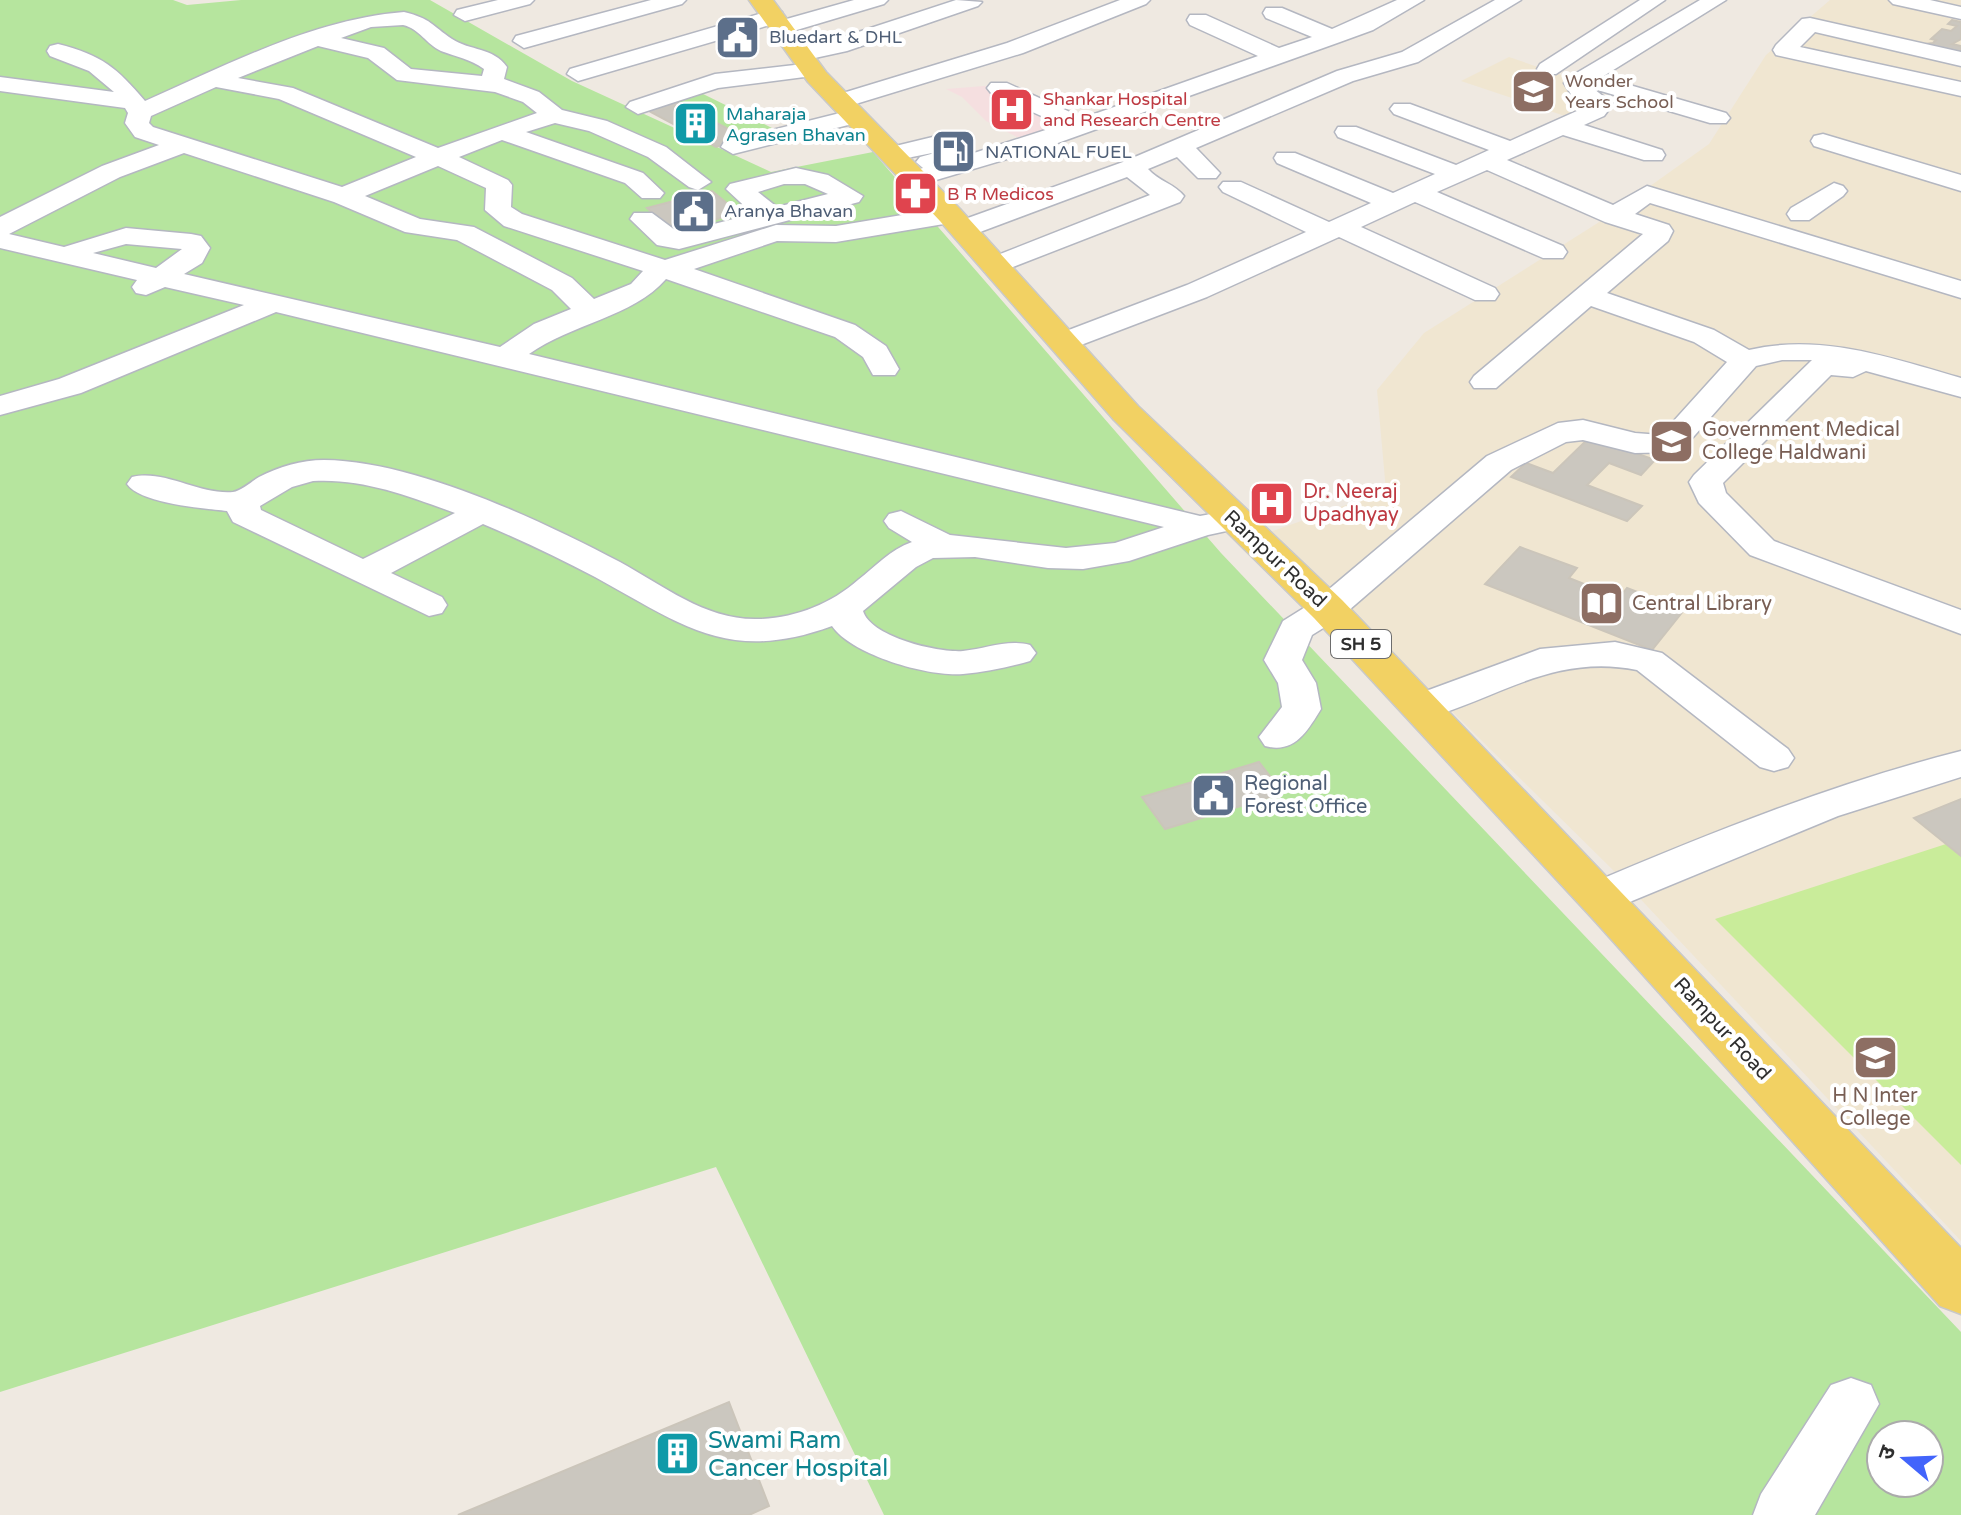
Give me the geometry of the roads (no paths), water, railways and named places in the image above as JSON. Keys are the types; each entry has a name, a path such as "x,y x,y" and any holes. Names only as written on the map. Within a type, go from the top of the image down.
{"main road":[{"name":"Rampur Road","path":"780,24 849,109 957,222 1126,413 1216,523 1328,609 1600,897 1961,1288"}],"street":[{"path":"465,15 492,3 523,0"},
{"path":"524,41 675,0"},
{"path":"578,74 877,0"},
{"path":"733,147 805,127 1139,0"},
{"path":"905,167 1082,126 1388,15 1413,0"},
{"path":"643,219 667,239 679,241 770,223 836,234 957,222 1132,167 1371,68 1410,57 1510,0"},
{"path":"1548,69 1654,0"},
{"path":"1063,342 1197,291 1460,175 1596,111 1601,104 1580,91 1576,83 1715,0"},
{"path":"1900,0 1961,13"},
{"path":"780,24 839,46 971,2"},
{"path":"1274,13 1371,68"},
{"path":"0,84 137,107 317,39 389,17 422,23 440,39 496,67 491,83"},
{"path":"1198,20 1275,55"},
{"path":"638,107 715,81 780,24"},
{"path":"1961,59 1810,24 1784,50 1961,89"},
{"path":"317,39 383,57 405,75 491,83 531,97 554,115 598,126 657,152 698,182"},
{"path":"383,57 440,39"},
{"path":"58,51 104,68 120,81 137,107 137,123 144,132 343,196 414,226 464,233 562,284 588,310"},
{"path":"1592,72 1709,94"},
{"path":"1592,72 1718,118"},
{"path":"213,80 285,93 499,185 498,210 513,220 659,270 766,300 845,331 875,352 884,369"},
{"path":"999,88 1082,126"},
{"path":"1402,109 1502,156 1605,211"},
{"path":"343,196 502,132 554,115"},
{"path":"1564,127 1625,151 1636,123"},
{"path":"763,126 805,127"},
{"path":"502,132 634,178 651,193"},
{"path":"1347,132 1460,175"},
{"path":"1823,141 1949,179 1961,158"},
{"path":"1179,145 1207,173"},
{"path":"0,228 104,173 182,146"},
{"path":"1286,158 1553,252"},
{"path":"995,266 1171,196 1146,183 1132,167"},
{"path":"1232,187 1485,294"},
{"path":"1795,225 1834,191"},
{"path":"1485,382 1660,231 1614,216 1647,194 1795,225 1961,290"},
{"path":"505,357 544,330 641,290 659,270 715,255 770,223"},
{"path":"32,258 119,235 143,234 191,242 196,248 192,257 135,293"},
{"path":"0,240 32,258 135,293 179,304"},
{"path":"32,258 160,278 1216,523"},
{"path":"1586,295 1704,336 1745,360"},
{"path":"0,406 70,386 187,341 269,305"},
{"path":"1279,737 1302,709 1297,683 1283,660 1296,629 1328,609 1499,463 1558,433 1583,430 1635,443 1669,445 1745,360 1782,351 1813,351 1882,365 1961,388"},
{"path":"1961,399 1850,367 1825,365 1813,373 1706,482 1711,496 1762,548 1961,623"},
{"path":"144,484 181,495 242,503 286,476 324,469 395,482 480,512 598,565 691,617 728,629 770,629 854,601 908,557 942,545"},
{"path":"242,503 245,515 272,531 429,605"},
{"path":"364,572 437,538 480,512"},
{"path":"901,521 942,545 1063,559 1101,558 1216,523"},
{"path":"843,605 849,624 873,641 909,655 960,663 1017,653"},
{"path":"1421,707 1553,657 1615,654 1649,661 1774,758"},
{"path":"1600,897 1709,851 1909,776 1961,764"},
{"path":"1782,1515 1851,1404"}],"place":[{"name":"Bluedart & DHL","path":"738,37"},
{"name":"Wonder Years School","path":"1534,91"},
{"name":"Shankar Hospital and Research Centre","path":"1012,109"},
{"name":"Maharaja Agrasen Bhavan","path":"695,124"},
{"name":"NATIONAL FUEL","path":"954,152"},
{"name":"B R Medicos","path":"916,194"},
{"name":"Aranya Bhavan","path":"693,211"},
{"name":"Government Medical College Haldwani","path":"1671,441"},
{"name":"Dr. Neeraj Upadhyay","path":"1272,504"},
{"name":"Central Library","path":"1601,604"},
{"name":"Regional Forest Office","path":"1213,795"},
{"name":"H N Inter College","path":"1875,1057"},
{"name":"Swami Ram Cancer Hospital","path":"677,1454"}]}
